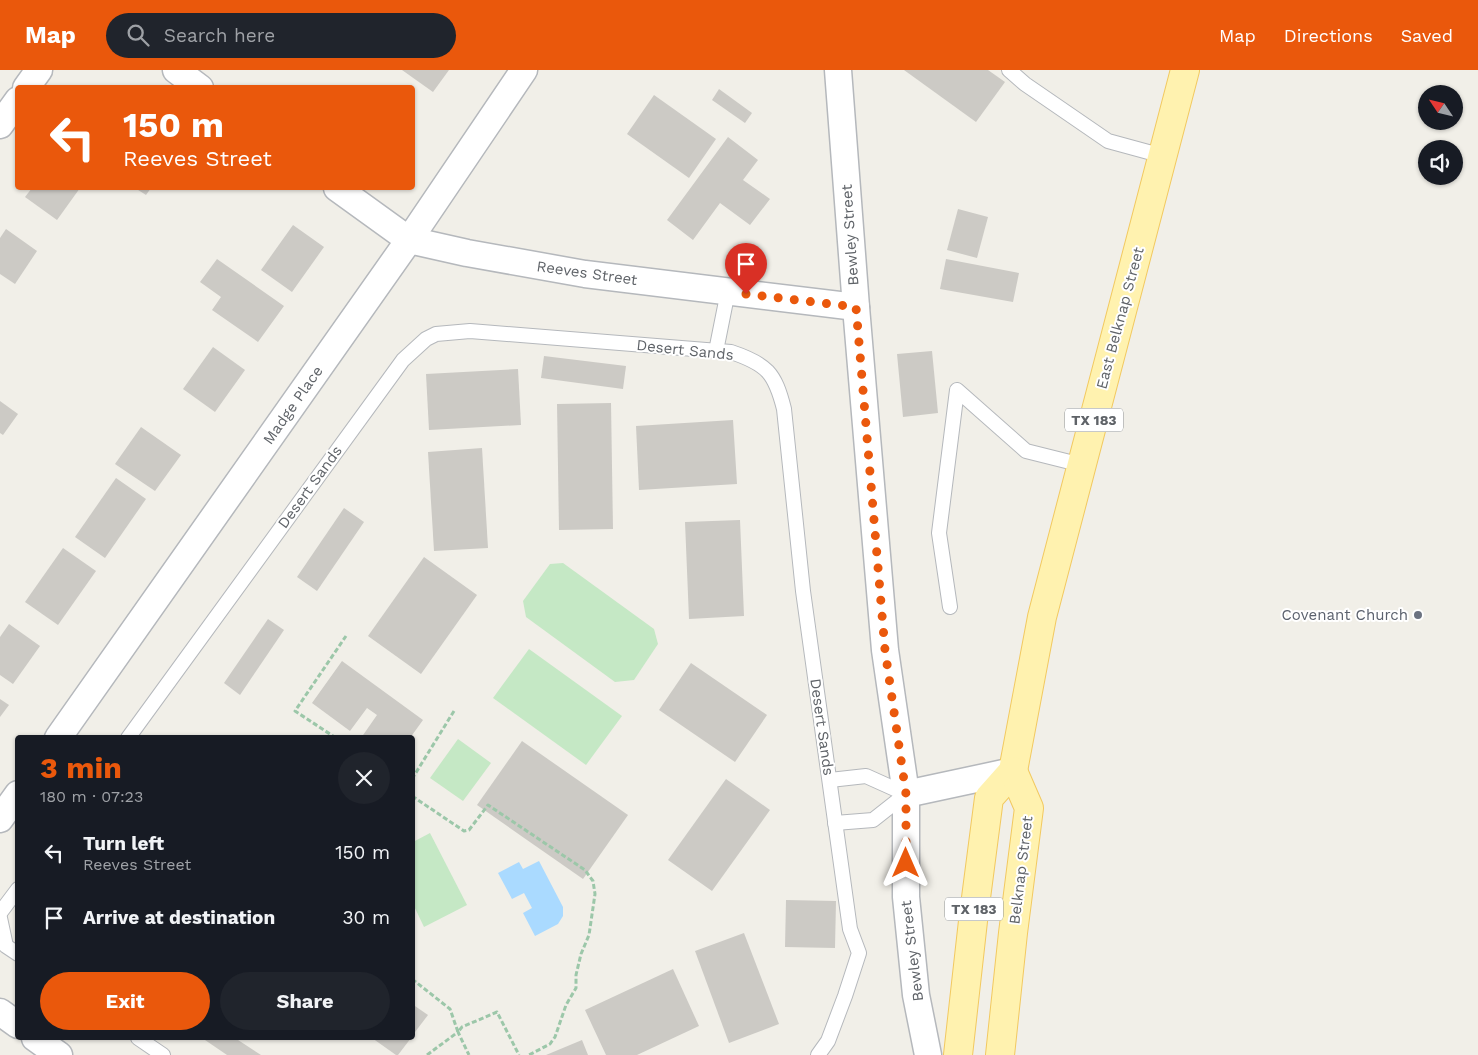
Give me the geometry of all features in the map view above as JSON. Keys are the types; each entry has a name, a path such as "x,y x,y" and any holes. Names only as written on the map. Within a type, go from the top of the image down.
{"main road":[{"name":"East Belknap Street","path":"1013,771 1042,617 1185,70"},
{"name":"TX 183","path":"958,1055 989,798 1013,771"},
{"name":"Belknap Street","path":"1000,1055 1029,808 1013,771"}],"street":[{"path":"28,85 39,70"},
{"path":"176,70 196,85"},
{"name":"Madge Place","path":"60,735 409,240 524,70"},
{"name":"Bewley Street","path":"838,70 885,650 906,794 906,897 916,995 928,1055"},
{"path":"0,125 15,104"},
{"name":"Reeves Street","path":"340,190 409,240 467,253 585,274 856,307"},
{"path":"906,794 1013,771"},
{"path":"0,819 15,798"},
{"path":"0,1012 15,1023"},
{"path":"38,1040 59,1055"}],"lane":[{"path":"1009,70 1025,84 1108,141 1163,156"},
{"path":"716,351 728,291"},
{"name":"Desert Sands","path":"130,735 403,360 426,339 436,334 470,332 731,352 750,359 771,373 780,390 784,409 803,591 850,929 859,954 828,1041 818,1055"},
{"path":"950,607 940,532 957,390 1026,451 1082,464"},
{"path":"830,780 866,776 906,794 873,820 835,823"},
{"path":"0,913 15,893"},
{"path":"0,918 2,939 6,946 15,952"},
{"path":"141,1040 163,1055"}],"path":[{"path":"331,735 295,711 346,636"},
{"path":"415,774 454,711"},
{"path":"415,798 464,831 469,830 488,805 585,870 593,881 595,894 589,935 581,954 576,975 576,988 566,1005 555,1037 550,1044 529,1055"},
{"path":"415,982 450,1009 469,1055"},
{"path":"427,1055 462,1027 497,1012 519,1055"}],"green space":[{"path":"563,563 654,629 658,644 634,680 615,682 526,617 523,601 550,564"},
{"path":"529,649 622,716 586,765 493,698"},
{"path":"458,739 491,763 463,801 430,778"},
{"path":"430,833 467,905 424,927 415,908 415,841"}],"water":[{"path":"539,861 563,907 563,916 558,924 535,936 523,913 532,908 524,893 512,899 498,873 519,862 523,869"}],"building":[{"path":"402,70 449,70 433,92"},
{"path":"904,70 988,70 1005,82 976,122"},
{"path":"719,89 752,113 745,123 712,100"},
{"path":"654,95 716,139 689,178 627,134"},
{"path":"728,137 758,160 743,180 770,199 750,225 720,203 693,240 667,220"},
{"path":"30,190 79,190 57,220 25,197"},
{"path":"138,190 150,190 146,195"},
{"path":"958,209 988,217 977,258 947,250"},
{"path":"293,225 324,247 292,292 261,270"},
{"path":"6,229 37,251 15,284 0,274 0,238"},
{"path":"217,259 284,306 258,342 212,310 221,297 200,282"},
{"path":"946,259 1019,273 1013,302 940,289"},
{"path":"213,347 245,370 215,412 183,389"},
{"path":"932,351 938,413 903,417 897,354"},
{"path":"544,356 626,366 623,389 541,378"},
{"path":"518,369 521,425 429,430 426,374"},
{"path":"0,401 18,414 3,435 0,433"},
{"path":"611,403 613,529 559,530 557,404"},
{"path":"733,420 737,484 639,490 636,426"},
{"path":"141,427 181,455 155,491 115,464"},
{"path":"482,448 488,548 434,551 428,452"},
{"path":"116,478 146,499 105,558 75,537"},
{"path":"344,508 364,522 317,591 297,577"},
{"path":"740,520 744,616 689,619 685,522"},
{"path":"63,548 96,571 58,625 25,602"},
{"path":"424,557 477,595 421,674 368,636"},
{"path":"268,619 284,630 240,695 224,683"},
{"path":"9,624 40,646 13,684 0,675 0,637"},
{"path":"342,661 423,720 412,735 363,735 377,715 367,708 350,731 312,703"},
{"path":"691,663 767,715 735,762 659,710"},
{"path":"0,699 9,705 0,717"},
{"path":"522,741 628,815 583,879 477,805"},
{"path":"726,779 770,810 712,891 668,860"},
{"path":"786,900 836,901 835,948 785,947"},
{"path":"744,933 779,1024 729,1043 695,951"},
{"path":"673,969 699,1026 637,1055 606,1055 585,1010"},
{"path":"415,1006 428,1015 415,1032"},
{"path":"205,1040 238,1040 261,1055 227,1055"},
{"path":"375,1040 409,1040 396,1055"},
{"path":"582,1040 588,1055 546,1055"}],"place":[{"name":"Covenant Church","path":"1418,615"}],"route":[{"path":"746,294 856,307 885,650 906,794 906,863"}]}
